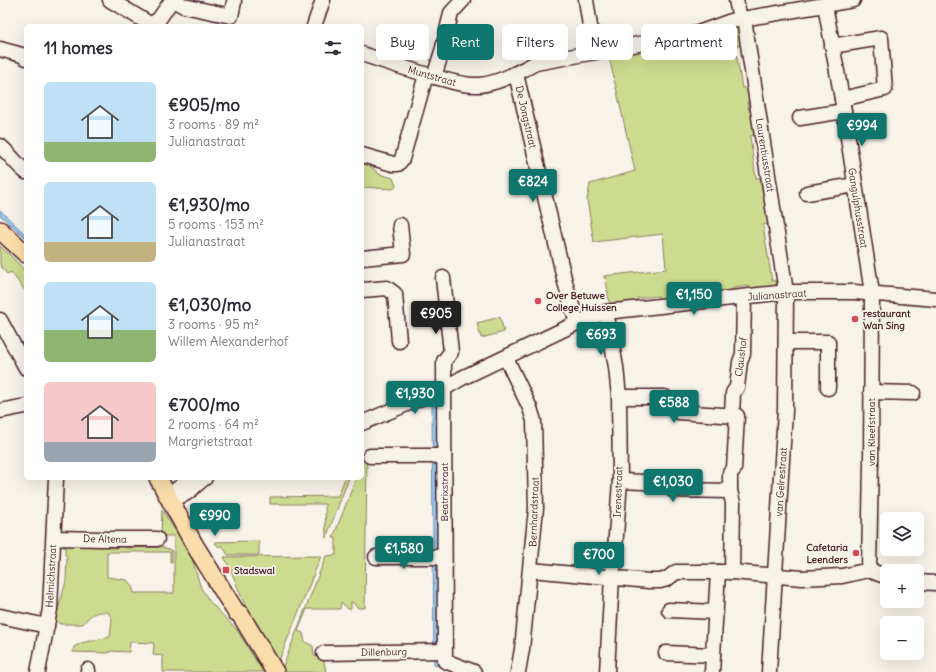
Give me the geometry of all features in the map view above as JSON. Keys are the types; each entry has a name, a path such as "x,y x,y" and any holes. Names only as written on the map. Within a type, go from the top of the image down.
{"main road":[{"path":"0,230 24,252"},
{"path":"160,480 171,491 240,610 240,614 275,672"}],"street":[{"path":"110,0 148,24"},
{"path":"152,24 159,19 172,0 184,6 231,16 234,2"},
{"path":"315,24 323,0"},
{"path":"364,156 393,164 398,164 402,159 430,76 443,48 451,14 464,0"},
{"path":"586,0 590,24"},
{"name":"Laurentiusstraat","path":"736,0 742,19 786,292"},
{"name":"Muntstraat","path":"633,45 698,34 731,21 852,0"},
{"name":"Gangulphusstraat","path":"825,5 843,105 872,293"},
{"path":"800,118 843,105 885,89 881,38 832,46"},
{"path":"0,49 24,56"},
{"name":"Muntstraat","path":"364,55 430,76 462,84 480,85 496,82 516,74 536,63 576,55"},
{"name":"De Jongstraat","path":"516,74 565,282 577,323"},
{"path":"0,146 12,156 17,164 24,170"},
{"path":"807,193 855,185"},
{"path":"364,258 403,254 400,225"},
{"path":"443,278 451,352 444,361 444,388"},
{"path":"364,290 387,288 395,294 399,341"},
{"name":"Julianastraat","path":"364,422 444,388 577,323 606,312 786,292 872,293 936,299"},
{"name":"van Gelrestraat","path":"769,672 785,411 786,292"},
{"name":"van Kleefstraat","path":"869,570 872,293"},
{"name":"Claushof","path":"712,672 716,612 725,572 733,503 730,491 730,473 734,469 733,392 737,386 740,362 743,354 744,297"},
{"name":"Irenestraat","path":"606,312 616,367 619,397 620,481 612,577 607,672"},
{"path":"0,320 5,341 24,365"},
{"path":"786,342 828,342 828,388"},
{"name":"Bernhardstraat","path":"506,358 530,408 534,421 536,508 522,649 518,672"},
{"name":"Beatrixstraat","path":"439,651 439,456 444,388"},
{"path":"872,392 913,393"},
{"path":"619,397 665,397 678,412 734,416"},
{"path":"0,411 24,406"},
{"path":"370,456 439,456"},
{"name":"Helmichstraat","path":"38,672 50,609 56,480"},
{"path":"171,491 196,486 202,480"},
{"path":"620,481 666,483 673,490 730,491"},
{"name":"De Altena","path":"54,538 102,540 157,539"},
{"path":"376,557 438,557"},
{"path":"530,570 660,581 676,572 725,572 802,578 842,576 869,570 880,574"},
{"path":"924,582 936,583"},
{"path":"669,610 716,612"},
{"path":"0,616 47,626"},
{"path":"439,651 445,661 474,672"},
{"name":"Dillenburg","path":"324,653 439,651"},
{"path":"666,653 713,655"}],"green space":[{"path":"737,27 740,31 743,45 737,46"},
{"path":"641,51 641,60 737,60 737,58 742,88 750,87 752,101 747,102 749,110 753,110 757,135 750,136 756,178 763,178 771,224 763,225 772,281 780,280 779,286 761,292 760,287 753,288 753,293 750,294 749,286 733,288 734,296 720,297 719,289 697,292 697,300 659,304 658,296 637,298 637,306 616,308 615,303 609,303 606,278 604,278 604,276 666,269 663,234 594,242 587,200 590,184 635,171 610,60 633,60 633,53"},
{"path":"364,160 369,161 368,164 379,174 393,178 396,186 392,189 364,187"},
{"path":"0,246 24,270 24,289 11,272 7,274 0,265"},
{"path":"500,317 504,332 481,338 477,323"},
{"path":"365,452 367,454 365,608 358,608 351,601 351,609 348,609 341,602 340,609 307,609 298,631 303,633 305,642 313,646 314,656 323,656 326,672 284,672 282,669 326,556 336,555 336,538 333,538 355,480 364,480"},
{"path":"344,480 348,480 326,538 325,504 270,504 270,497 338,496"},
{"path":"162,510 190,552 201,588 210,602 237,630 263,672 163,672 163,656 153,655 153,643 130,642 129,652 73,652 74,647 81,643 110,637 112,619 108,612 104,612 94,614 83,624 60,624 55,620 66,581 67,556 65,555 65,547 61,547 61,540 110,542 110,548 117,548 117,541 124,541 125,548 164,547 170,549 172,551 172,562 170,562 170,552 107,552 107,577 127,580 132,586 134,593 174,593 174,536 161,536"},
{"path":"259,541 259,555 228,555 222,545 219,547 214,542"},
{"path":"321,556 278,663 249,616 230,568 224,557"}],"water":[{"path":"0,210 24,233 24,236 0,215"},
{"path":"435,401 438,403 439,663 437,666 434,665 432,405"}],"place":[{"name":"Over Betuwe College Huissen","path":"538,301"},
{"name":"restaurant Wan Sing","path":"855,319"},
{"name":"Cafetaria Leenders","path":"856,553"},
{"name":"Stadswal","path":"226,570"}]}
